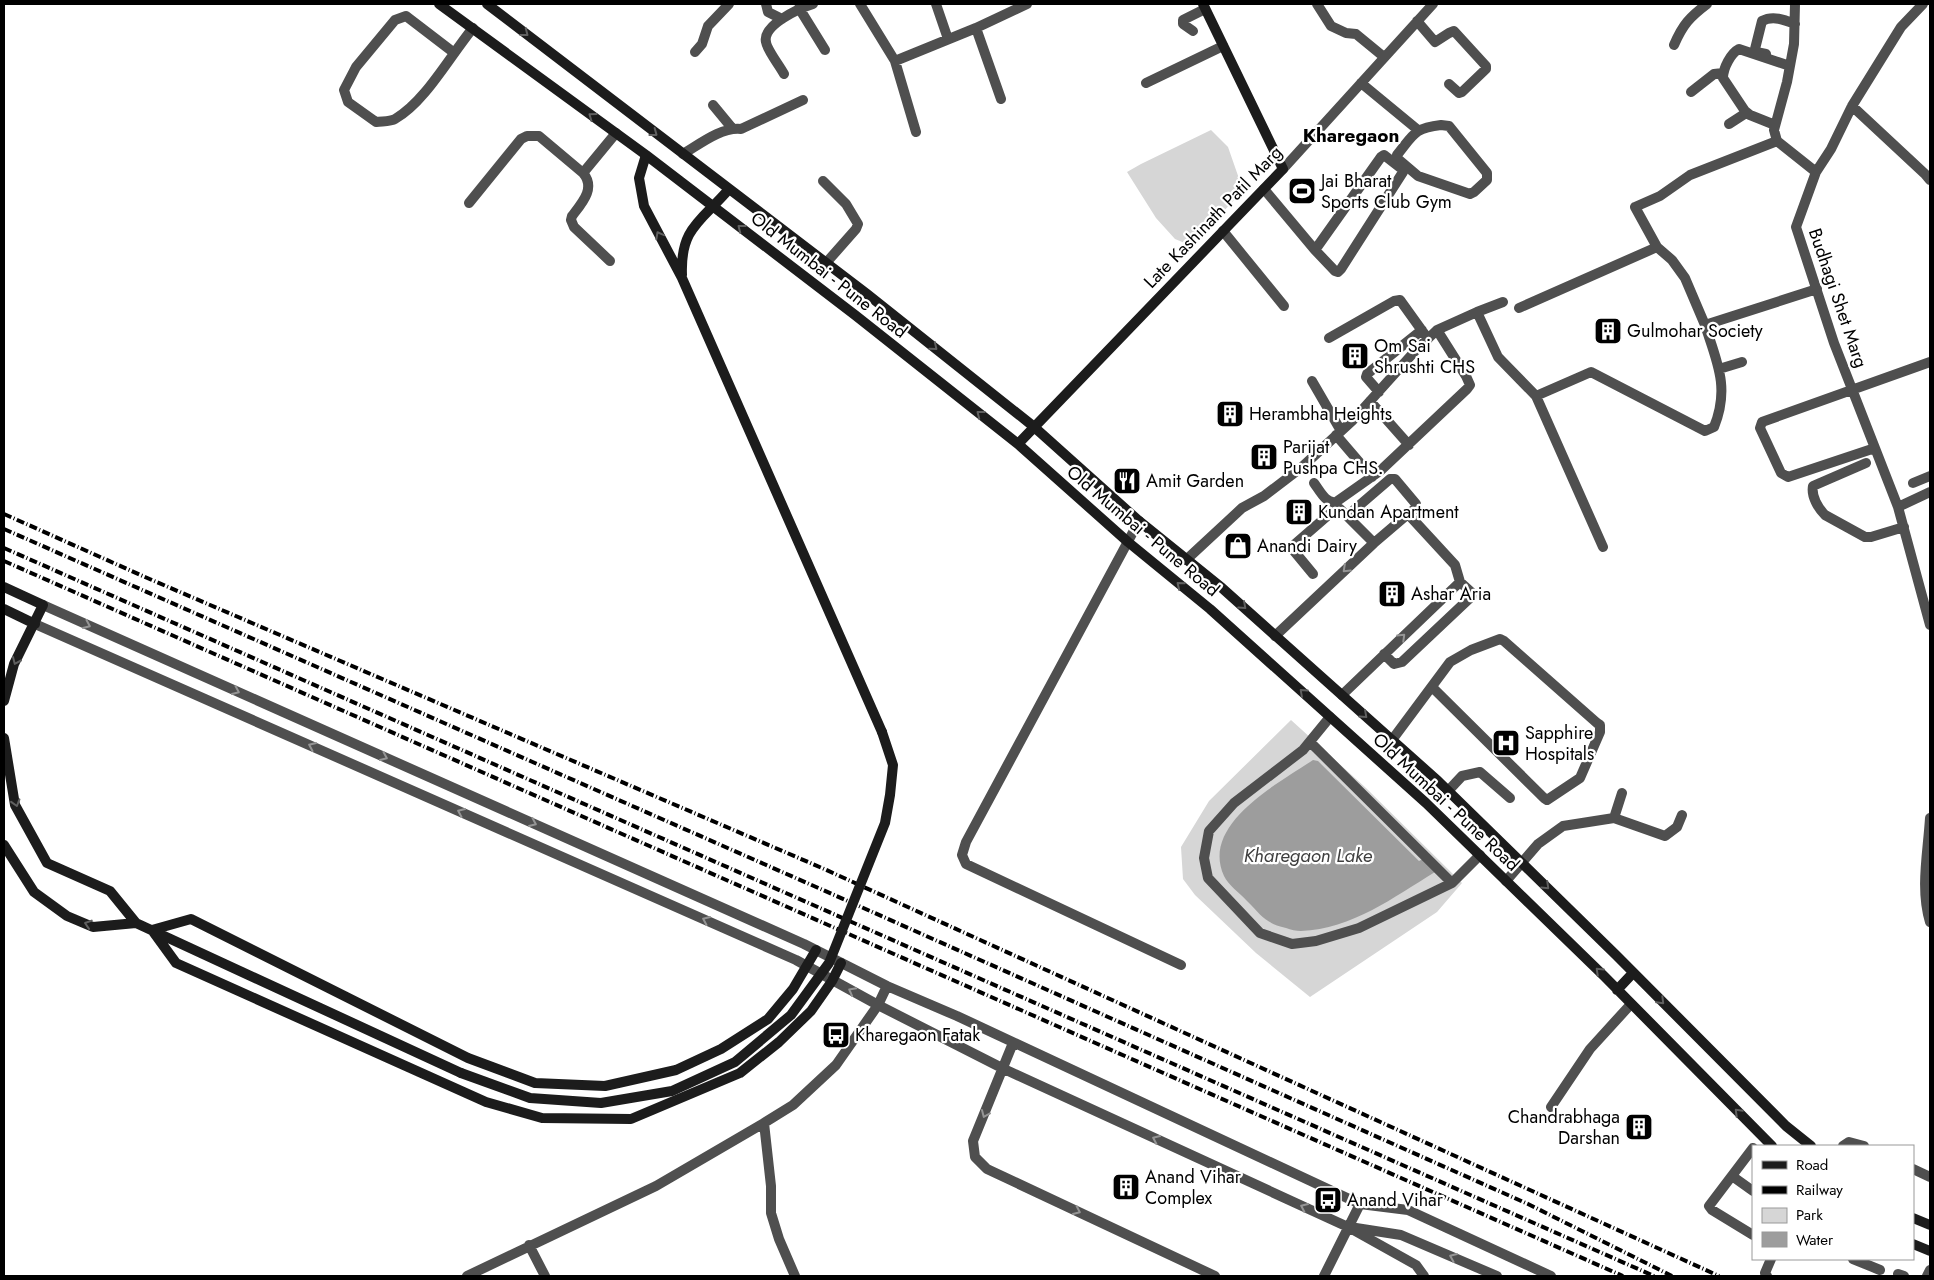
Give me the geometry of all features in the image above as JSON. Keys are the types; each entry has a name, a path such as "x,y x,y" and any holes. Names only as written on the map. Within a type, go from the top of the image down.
{"street":[{"name":"Old Mumbai - Pune Road","path":"439,4 646,155 855,315 1018,444 1128,542 1210,609 1426,803 1617,990 1771,1145"},
{"name":"Old Mumbai - Pune Road","path":"487,4 826,263 1033,426 1139,521 1222,588 1448,791 1634,973 1786,1126 1810,1145"},
{"path":"695,52 702,44 708,26 730,4"},
{"path":"766,4 768,12 782,19"},
{"path":"784,74 766,42 767,33 782,19 799,8 813,4"},
{"path":"860,4 895,61 916,132"},
{"path":"936,4 948,40"},
{"path":"895,61 976,28 1027,4"},
{"path":"1317,4 1331,26 1346,33 1356,34 1384,57"},
{"name":"Late Kashinath Patil Marg","path":"1018,444 1033,426 1283,169 1433,4"},
{"path":"1674,45 1680,30 1687,20 1708,4"},
{"path":"1795,4 1795,24 1790,66 1774,130 1777,141 1816,172"},
{"name":"Budhagi Shet Marg","path":"1924,4 1901,27 1852,106 1831,149 1816,172 1796,227 1852,390 1898,507 1930,625"},
{"path":"1193,32 1183,24 1183,20 1204,6 1283,169"},
{"path":"799,8 825,50"},
{"path":"454,52 406,16 395,20 356,66 344,90 348,102 376,122 393,121 418,101 473,28"},
{"path":"1774,56 1756,52 1755,49 1762,21 1768,18 1783,19 1795,24"},
{"path":"1417,21 1435,42 1454,31 1486,66 1486,70 1462,92 1459,93 1449,84"},
{"path":"976,28 1001,99"},
{"path":"1146,83 1223,46"},
{"path":"1775,125 1746,113 1723,78 1723,73 1734,52 1739,49 1790,66"},
{"path":"1691,92 1714,74 1723,73"},
{"path":"1361,83 1418,130"},
{"path":"683,154 732,128 741,129 803,100"},
{"path":"714,105 732,128"},
{"path":"1852,106 1930,180"},
{"path":"1729,124 1746,113"},
{"path":"1449,126 1488,173 1487,180 1470,194 1414,174 1400,162 1397,155 1418,130 1424,127 1449,126"},
{"path":"583,173 616,133"},
{"path":"469,203 521,139 527,136 539,136 588,178 588,194 571,220 574,227 610,261"},
{"path":"1536,396 1591,372 1705,431 1714,427 1718,417 1722,384 1705,325 1685,278 1672,260 1657,247 1635,207 1660,196 1690,175 1777,141"},
{"path":"4,738 15,805 47,863 110,891 136,923 461,1073 530,1098 601,1103 672,1091 735,1062 791,1015 829,963 885,823 893,765 882,732 682,278 644,206 639,178 646,155"},
{"path":"1264,189 1315,250 1335,271 1340,271 1403,172 1402,168 1385,155 1381,157 1315,250"},
{"path":"823,181 846,204 858,224 856,229 826,263"},
{"path":"682,278 681,257 686,237 698,220 714,207 729,189"},
{"path":"1223,231 1284,306"},
{"path":"1519,308 1657,247"},
{"path":"1705,325 1817,289"},
{"path":"1329,338 1400,300 1425,334"},
{"path":"1379,392 1366,377 1367,374 1425,334 1503,302"},
{"path":"1477,312 1498,358 1536,396 1603,548"},
{"path":"1314,483 1328,502 1332,503 1372,477 1409,445 1470,385 1437,330"},
{"path":"1186,560 1242,508 1264,496 1302,467 1339,433 1379,392 1425,334"},
{"path":"1719,369 1742,362"},
{"path":"1875,448 1788,476 1781,473 1760,428 1762,422 1930,362"},
{"path":"1312,381 1339,433 1372,477"},
{"path":"1370,401 1409,445"},
{"path":"1866,463 1813,486 1812,490 1819,510 1864,537 1871,537 1904,527"},
{"path":"1913,483 1930,476"},
{"path":"1275,636 1374,543 1416,508 1416,504 1395,479 1390,479 1347,516"},
{"path":"1898,507 1930,492"},
{"path":"1313,574 1294,551 1295,544 1333,511 1340,509 1374,543"},
{"path":"1384,654 1394,664 1402,662 1472,596 1472,592 1460,582 1455,565 1408,514"},
{"path":"1139,521 966,842 962,855 966,864 1181,965"},
{"path":"1342,695 1460,582"},
{"path":"5,591 43,605 816,950 887,986 1360,1204 1408,1210 1552,1276"},
{"path":"4,701 14,664 43,605"},
{"path":"4,609 796,960 878,1005 1004,1069 1348,1227 1416,1265 1424,1276"},
{"path":"1392,740 1450,662 1471,650 1500,639 1598,723 1600,725 1600,732 1580,778 1548,800 1432,687"},
{"path":"1330,717 1310,742 1295,756 1234,803 1209,831 1204,858 1208,878 1260,933 1292,944 1316,941 1359,928 1452,883 1480,855"},
{"path":"1310,742 1452,883"},
{"path":"1448,791 1462,776 1480,772 1510,798"},
{"path":"1614,818 1622,793"},
{"path":"1506,881 1538,844 1563,826 1614,818 1665,836 1677,827 1682,815"},
{"path":"1930,818 1924,894 1930,922"},
{"path":"4,845 34,892 67,916 93,927 136,923"},
{"path":"152,930 191,919 468,1058 535,1083 605,1086 676,1070 721,1049 768,1020 798,981 816,950"},
{"path":"152,930 176,963 486,1102 542,1118 631,1119 740,1073 779,1042 811,1011 841,963"},
{"path":"1617,990 1634,973"},
{"path":"798,981 821,996"},
{"path":"467,1276 656,1186 764,1124 793,1104 836,1064 878,1005 887,986"},
{"path":"1551,1107 1590,1049 1631,1004"},
{"path":"1014,1043 973,1141 975,1158 987,1169 1216,1276"},
{"path":"764,1124 771,1186 771,1213 779,1239 795,1276"},
{"path":"1755,1145 1762,1136"},
{"path":"1844,1145 1849,1142 1860,1145"},
{"path":"1752,1148 1709,1206 1712,1210 1752,1234"},
{"path":"1914,1170 1930,1178"},
{"path":"1732,1176 1752,1190"},
{"path":"1324,1276 1360,1204"},
{"path":"1914,1218 1930,1225"},
{"path":"1348,1227 1401,1235 1497,1276"},
{"path":"1914,1244 1930,1251"},
{"path":"529,1245 545,1276"},
{"path":"1767,1276 1765,1273 1771,1260"},
{"path":"1855,1260 1880,1270"},
{"path":"1927,1276 1930,1270"}],"green space":[{"path":"1211,130 1228,147 1243,190 1192,246 1175,239 1156,218 1127,172"},
{"path":"1291,720 1366,788 1462,883 1437,912 1310,997 1256,953 1195,895 1183,879 1181,847 1209,801"}],"water":[{"name":"Kharegaon Lake","path":"1313,760 1318,761 1419,861 1423,859 1435,872 1388,901 1355,918 1320,929 1297,931 1273,924 1260,915 1226,879 1220,857 1223,839 1233,823 1247,807 1264,793"}],"railway":[{"path":"4,514 145,577 822,868 1719,1276"},
{"path":"4,529 832,894 1528,1204 1672,1276"},
{"path":"4,548 1654,1276"},
{"path":"4,561 1623,1276"}],"place":[{"name":"Jai Bharat Sports Club Gym","path":"1302,191"},
{"name":"Gulmohar Society","path":"1608,331"},
{"name":"Om Sai Shrushti CHS","path":"1355,356"},
{"name":"Herambha Heights","path":"1230,414"},
{"name":"Parijat Pushpa CHS.","path":"1264,457"},
{"name":"Amit Garden","path":"1127,481"},
{"name":"Kundan Apartment","path":"1299,512"},
{"name":"Anandi Dairy","path":"1238,546"},
{"name":"Ashar Aria","path":"1392,594"},
{"name":"Sapphire Hospitals","path":"1506,743"},
{"name":"Kharegaon Fatak","path":"836,1035"},
{"name":"Chandrabhaga Darshan","path":"1639,1127"},
{"name":"Anand Vihar Complex","path":"1126,1187"},
{"name":"Anand Vihar","path":"1328,1200"}],"district":[{"name":"Kharegaon","path":"1351,135"}]}
